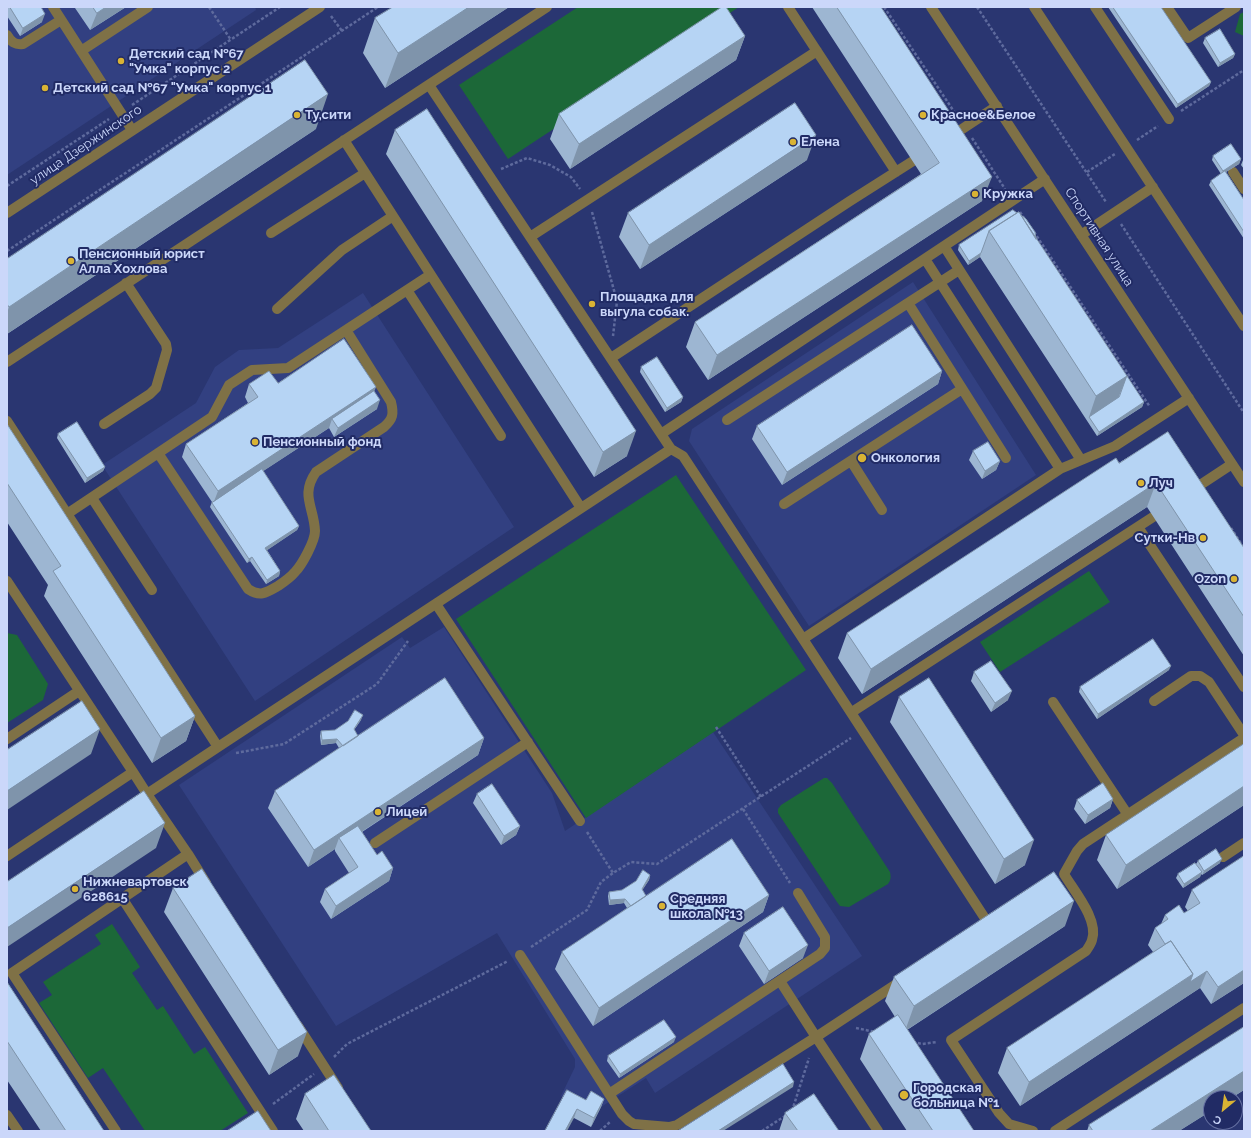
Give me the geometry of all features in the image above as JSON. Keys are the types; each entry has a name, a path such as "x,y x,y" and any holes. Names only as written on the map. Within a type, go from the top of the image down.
{"street":[{"path":"53,7 132,130"},
{"path":"81,51 148,7"},
{"name":"улица Дзержинского","path":"7,213 320,7"},
{"path":"7,362 547,7"},
{"path":"788,7 896,172"},
{"name":"Спортивная улица","path":"932,7 1244,482"},
{"path":"1034,7 1154,187 1244,326"},
{"path":"1095,7 1169,118"},
{"path":"1167,7 1188,38 1236,7"},
{"path":"7,35 14,43 18,45 23,44 61,20"},
{"path":"530,237 817,51"},
{"path":"429,85 671,449 683,456 852,712 988,923"},
{"path":"943,141 997,106"},
{"path":"344,140 581,508"},
{"path":"611,358 912,161"},
{"path":"1232,172 1244,189"},
{"path":"271,233 365,173"},
{"path":"661,434 1045,179"},
{"path":"1081,235 1154,187"},
{"path":"277,309 342,250 393,216"},
{"path":"944,246 1081,460"},
{"path":"925,259 1060,469"},
{"path":"727,420 959,270"},
{"path":"67,514 212,417 229,385 252,370 288,368 430,274"},
{"path":"104,424 150,394 156,388 167,350 166,344 126,284"},
{"path":"407,290 501,436"},
{"path":"908,303 1006,458"},
{"path":"158,453 248,588 260,594 267,593 277,587 296,572 313,540 315,533 314,522 308,495 308,486 313,475 384,427 390,421 394,412 391,402 346,330"},
{"path":"784,504 962,389"},
{"path":"803,639 1060,469 1114,446 1189,398"},
{"path":"7,421 218,746"},
{"path":"147,794 671,449"},
{"path":"851,461 882,510"},
{"path":"1184,496 1232,464"},
{"path":"92,498 152,590"},
{"path":"852,712 1153,517"},
{"path":"1138,527 1244,687"},
{"path":"7,581 213,894"},
{"path":"436,604 580,822"},
{"path":"1032,1131 1010,1124 999,1113 952,1040 1086,951 1092,941 1094,930 1091,917 1060,876 1083,844 1244,737 1208,682 1200,676 1191,676 1154,701"},
{"path":"7,739 80,691"},
{"path":"1053,702 1128,815"},
{"path":"376,843 528,742"},
{"path":"7,856 133,772"},
{"path":"1224,857 1244,843"},
{"path":"116,1131 12,973 188,854"},
{"path":"609,1094 820,954 825,948 825,937 798,893"},
{"path":"122,898 273,1131"},
{"path":"520,955 625,1118 634,1124 669,1127 677,1125 909,976"},
{"path":"780,981 878,1131"},
{"path":"1055,1131 1244,1008"},
{"path":"294,1020 345,1099"},
{"path":"7,1115 18,1131"}],"path":[{"path":"209,7 230,40"},
{"path":"7,186 280,7"},
{"path":"7,251 378,7"},
{"path":"884,7 1158,419"},
{"path":"330,14 342,31"},
{"path":"488,175 527,158 550,165 571,177 587,200 595,218 617,302 611,358"},
{"path":"1227,522 1244,548"},
{"path":"218,746 229,754 284,744 377,684 406,642 413,638"},
{"path":"716,727 761,796"},
{"path":"261,1112 324,1066 347,1044 520,955 587,910 601,882 631,862 657,864 863,730"},
{"path":"742,809 798,893"},
{"path":"580,822 613,874"},
{"path":"836,1024 878,1033"},
{"path":"792,1112 816,1037"},
{"path":"907,1040 922,1044 952,1040"},
{"path":"762,1131 786,1116"}],"shaded area":[{"name":"Детский сад №67 \"Умка\" корпус 2","path":"7,7 255,7 256,10 7,175"},
{"name":"Онкология","path":"913,282 1036,475 809,626 689,441 692,429"},
{"path":"363,293 514,527 255,701 102,465 196,403 215,367 239,350 278,348"},
{"path":"444,627 552,793 565,831 713,732 862,956 655,1093 646,1078 601,1107 588,1100 564,1098 561,1096 575,1067 575,1059 497,933 336,1026 179,785 402,637 410,648"}],"green space":[{"path":"578,7 739,7 508,159 459,85"},
{"path":"1244,12 1244,36 1235,32 1240,14"},
{"path":"676,475 806,670 586,818 456,619"},
{"path":"1089,571 1110,602 1000,672 980,642"},
{"path":"7,633 17,635 48,684 43,700 7,723"},
{"path":"824,778 827,778 832,783 890,872 890,881 888,884 849,907 840,906 778,813 778,809 781,805"},
{"path":"112,924 140,967 132,973 157,1010 163,1006 194,1054 205,1047 248,1113 220,1131 145,1131 103,1068 88,1078 39,1003 52,995 43,982 101,944 95,935"}],"building":[{"path":"10,7 41,7 45,14 23,28"},
{"path":"93,7 106,7 97,13"},
{"path":"393,7 469,7 398,53 375,18"},
{"path":"722,7 726,7 745,36 579,144 559,114"},
{"path":"837,7 881,7 992,177 717,355 695,322 939,163"},
{"path":"1113,7 1161,7 1211,82 1178,104"},
{"path":"1220,29 1235,54 1220,63 1205,38"},
{"path":"305,60 328,94 9,307 7,304 7,259"},
{"path":"795,103 816,135 649,245 628,213"},
{"path":"427,109 636,431 603,452 395,130"},
{"path":"1231,144 1241,159 1223,171 1213,156"},
{"path":"1225,171 1244,200 1244,232 1211,181"},
{"path":"1013,210 1017,213 989,231 981,253 969,261 959,245"},
{"path":"1019,212 1127,376 1096,396 989,231"},
{"path":"1021,215 1026,219 1035,232 1036,239"},
{"path":"912,325 942,371 787,472 757,426"},
{"name":"Пенсионный фонд","path":"344,339 376,387 218,491 186,444 258,397 249,384 269,371 278,383"},
{"path":"657,357 683,397 667,408 641,367"},
{"path":"1127,376 1144,402 1099,432 1089,417 1119,397"},
{"path":"374,391 380,400 338,428 332,419"},
{"path":"77,422 105,467 87,478 58,434"},
{"path":"7,424 195,716 161,738 53,571 61,566 7,483"},
{"path":"1168,432 1244,548 1244,617 1156,483 871,669 847,633 1116,458 1119,463"},
{"path":"988,442 1000,461 985,471 973,451"},
{"path":"262,469 299,526 265,548 280,571 267,580 252,557 249,559 212,503"},
{"path":"1153,639 1171,666 1098,714 1080,687"},
{"path":"991,661 1012,691 995,703 974,672"},
{"path":"445,678 484,738 314,850 275,791"},
{"path":"929,678 1034,840 1004,859 899,697"},
{"path":"82,701 100,729 7,791 7,750"},
{"path":"355,710 363,715 354,729 358,736 343,746 337,739 322,740 321,731 335,730 348,721"},
{"path":"1244,744 1244,786 1126,865 1106,835"},
{"path":"1103,783 1113,799 1088,815 1077,800"},
{"path":"492,784 520,826 504,836 477,794"},
{"path":"144,791 165,823 7,928 7,882"},
{"path":"358,826 377,855 382,851 393,868 336,906 325,889 358,867 339,838"},
{"path":"732,839 769,895 599,1008 562,952"},
{"path":"1216,849 1222,859 1204,871 1198,861"},
{"path":"1244,856 1244,970 1218,987 1207,971 1190,982 1193,974 1171,941 1165,944 1155,928 1168,919 1165,915 1179,905 1184,913 1200,903 1192,890"},
{"path":"1195,863 1202,872 1184,884 1178,874"},
{"path":"202,869 307,1032 278,1050 173,888"},
{"path":"643,870 650,875 642,889 646,896 631,906 625,899 610,900 609,892 622,890 636,881"},
{"path":"1054,872 1074,901 914,1006 894,977"},
{"path":"783,907 808,945 769,971 744,933"},
{"path":"1171,941 1193,974 1029,1082 1007,1048"},
{"path":"7,982 104,1131 66,1131 7,1041"},
{"path":"898,1015 974,1131 933,1131 869,1034"},
{"path":"664,1020 676,1037 620,1074 608,1056"},
{"path":"1244,1027 1244,1071 1214,1090 1203,1090 1203,1097 1150,1131 1093,1131 1089,1125"},
{"path":"783,1064 794,1082 718,1131 678,1131"},
{"path":"334,1075 371,1131 329,1131 305,1094"},
{"path":"567,1090 586,1100 591,1091 604,1099 594,1118 577,1109 565,1131 545,1131"},
{"path":"814,1094 839,1131 798,1131 785,1113"},
{"path":"258,1111 271,1131 227,1131"}],"place":[{"name":"Детский сад №67 \"Умка\" корпус 2","path":"121,61"},
{"name":"Детский сад №67 \"Умка\" корпус 1","path":"45,88"},
{"name":"Ту,сити","path":"297,115"},
{"name":"Красное&Белое","path":"923,115"},
{"name":"Елена","path":"793,142"},
{"name":"Кружка","path":"975,194"},
{"name":"Пенсионный юрист Алла Хохлова","path":"71,261"},
{"name":"Площадка для выгула собак.","path":"592,304"},
{"name":"Пенсионный фонд","path":"255,442"},
{"name":"Онкология","path":"862,458"},
{"name":"Луч","path":"1141,483"},
{"name":"Сутки-Нв","path":"1203,538"},
{"name":"Ozon","path":"1234,579"},
{"name":"Лицей","path":"378,812"},
{"name":"Нижневартовск 628615","path":"75,889"},
{"name":"Средняя школа №13","path":"662,906"},
{"name":"Городская больница №1","path":"904,1095"}]}
